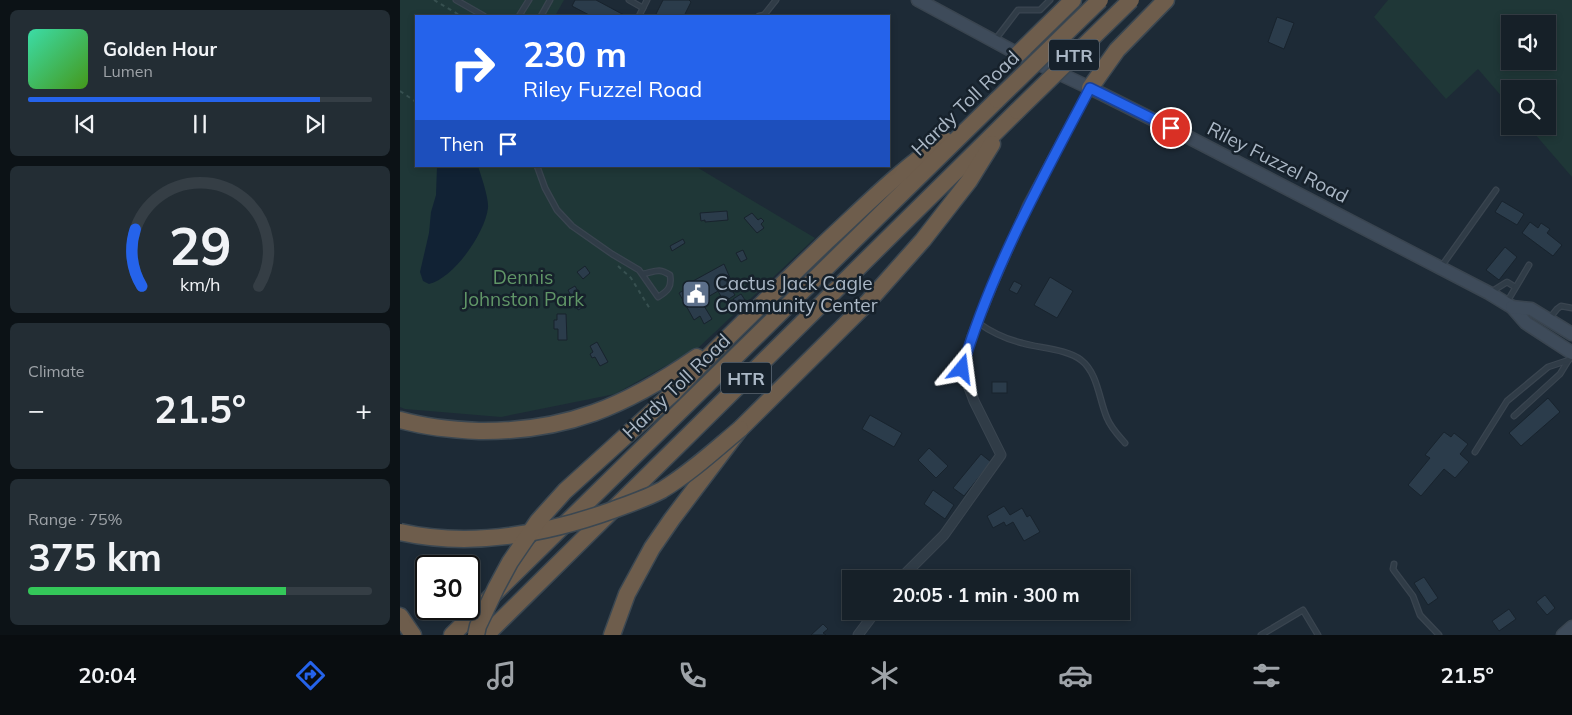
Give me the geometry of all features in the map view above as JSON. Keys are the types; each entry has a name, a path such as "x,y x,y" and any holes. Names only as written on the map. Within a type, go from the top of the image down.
{"highway":[{"path":"1018,54 1073,0"},
{"name":"Hardy Toll Road","path":"452,635 1100,0"},
{"name":"HTR","path":"486,635 1131,0"},
{"path":"1090,88 1117,50 1166,0"},
{"path":"400,532 415,536 464,539 512,537 589,519 632,504 662,490 740,429 867,303 923,240 969,181 1012,116"},
{"path":"476,635 478,626 510,562 538,521 565,490 669,386 729,336 885,187 932,148 978,118"},
{"path":"400,420 459,430 510,431 556,424 585,417 669,386"},
{"path":"612,635 627,594 652,548 740,429"},
{"path":"400,616 412,633"}],"main road":[{"name":"Riley Fuzzel Road","path":"918,0 1018,54 1090,88 1489,293 1509,305 1526,324 1571,356"},
{"name":"Riley Fuzzel Road","path":"1509,305 1531,309 1572,334"},
{"path":"1563,635 1572,627"}],"street":[{"path":"909,570 944,535 1001,455 974,401 962,369 992,284 1028,204 1090,88"},
{"path":"858,635 869,620"}],"lane":[{"path":"456,0 482,15"},
{"path":"520,15 529,0"},
{"path":"542,15 550,0"},
{"path":"629,0 643,8"},
{"path":"640,15 647,0"},
{"path":"764,15 776,0"},
{"path":"994,41 1018,10 1040,10 1050,0"},
{"path":"537,167 545,188 557,210 572,226 642,274 658,297 667,291 671,284 670,275 663,271 656,270 642,274"},
{"path":"1440,268 1496,190"},
{"path":"1509,305 1516,287 1529,264"},
{"path":"1489,293 1507,282 1516,287"},
{"path":"1549,319 1561,306 1572,308"},
{"path":"977,322 998,335 1020,343 1064,353 1081,360 1088,368 1097,387 1112,428 1125,443"},
{"path":"1514,416 1560,374 1571,356"},
{"path":"1476,452 1506,401 1548,367 1571,356"},
{"path":"1394,564 1393,569 1413,596 1420,615 1439,635"},
{"path":"1261,635 1302,610 1318,635"}],"path":[{"path":"434,0 459,15"},
{"path":"400,91 415,101"}],"green space":[{"name":"Dennis Johnston Park","path":"400,0 564,0 556,15 415,15 415,167 697,167 815,238 698,348 615,394 501,417 400,407"},
{"path":"1388,0 1572,0 1572,177 1536,135 1556,135 1556,80 1501,80 1501,96 1478,69 1446,99 1374,17"}],"water":[{"path":"437,167 478,167 486,193 488,208 481,230 467,253 448,273 439,280 429,284 423,281 420,272 436,195"}],"building":[{"path":"575,0 596,0 624,15 589,15 572,6"},
{"path":"663,0 689,0 691,2 684,15 656,15"},
{"path":"1277,17 1294,23 1284,49 1268,42"},
{"path":"1502,201 1524,214 1517,225 1495,212"},
{"path":"727,211 728,220 701,221 700,213"},
{"path":"752,213 758,220 761,218 764,221 761,224 764,228 757,233 744,218"},
{"path":"1530,222 1538,228 1541,223 1550,229 1547,233 1562,245 1553,256 1522,233"},
{"path":"683,239 685,243 672,251 670,246"},
{"path":"1505,247 1517,257 1499,280 1486,270"},
{"path":"743,250 747,259 741,262 736,253"},
{"name":"Cactus Jack Cagle Community Center","path":"724,264 734,287 731,289 735,295 724,302 718,291 701,301 712,319 704,324 700,316 694,320 679,293 686,289 684,286"},
{"path":"585,266 590,273 583,279 577,272"},
{"path":"1050,277 1073,291 1057,318 1034,305"},
{"path":"1014,281 1022,285 1017,294 1009,290"},
{"path":"575,286 586,306 578,310 573,301 570,303 567,298 571,296 568,290"},
{"path":"741,294 747,303 739,308 733,299"},
{"path":"557,314 566,314 567,340 558,340 558,329 554,329 554,320 557,320"},
{"path":"597,342 608,362 600,366 595,357 592,358 590,354 593,352 590,346"},
{"path":"992,382 1007,382 1007,393 992,393"},
{"path":"1548,398 1560,412 1521,446 1509,433"},
{"path":"870,415 902,433 894,447 862,429"},
{"path":"1444,432 1451,437 1454,433 1468,444 1460,454 1469,462 1455,478 1444,469 1421,496 1408,485 1430,458 1425,455"},
{"path":"929,448 948,466 936,478 918,460"},
{"path":"981,454 991,462 964,496 953,488"},
{"path":"933,490 954,505 945,519 924,504"},
{"path":"1004,506 1010,515 1022,508 1027,517 1030,515 1040,532 1024,541 1013,522 1006,526 1004,522 993,528 987,516"},
{"path":"1424,577 1438,598 1428,605 1414,583"},
{"path":"1545,595 1555,608 1547,615 1536,602"},
{"path":"1509,609 1516,619 1499,631 1492,621"},
{"path":"823,624 828,629 823,633 826,635 811,635"}],"place":[{"name":"Cactus Jack Cagle Community Center","path":"696,294"}],"route":[{"path":"962,369 972,336 992,284 1028,204 1090,88 1171,128"}]}
